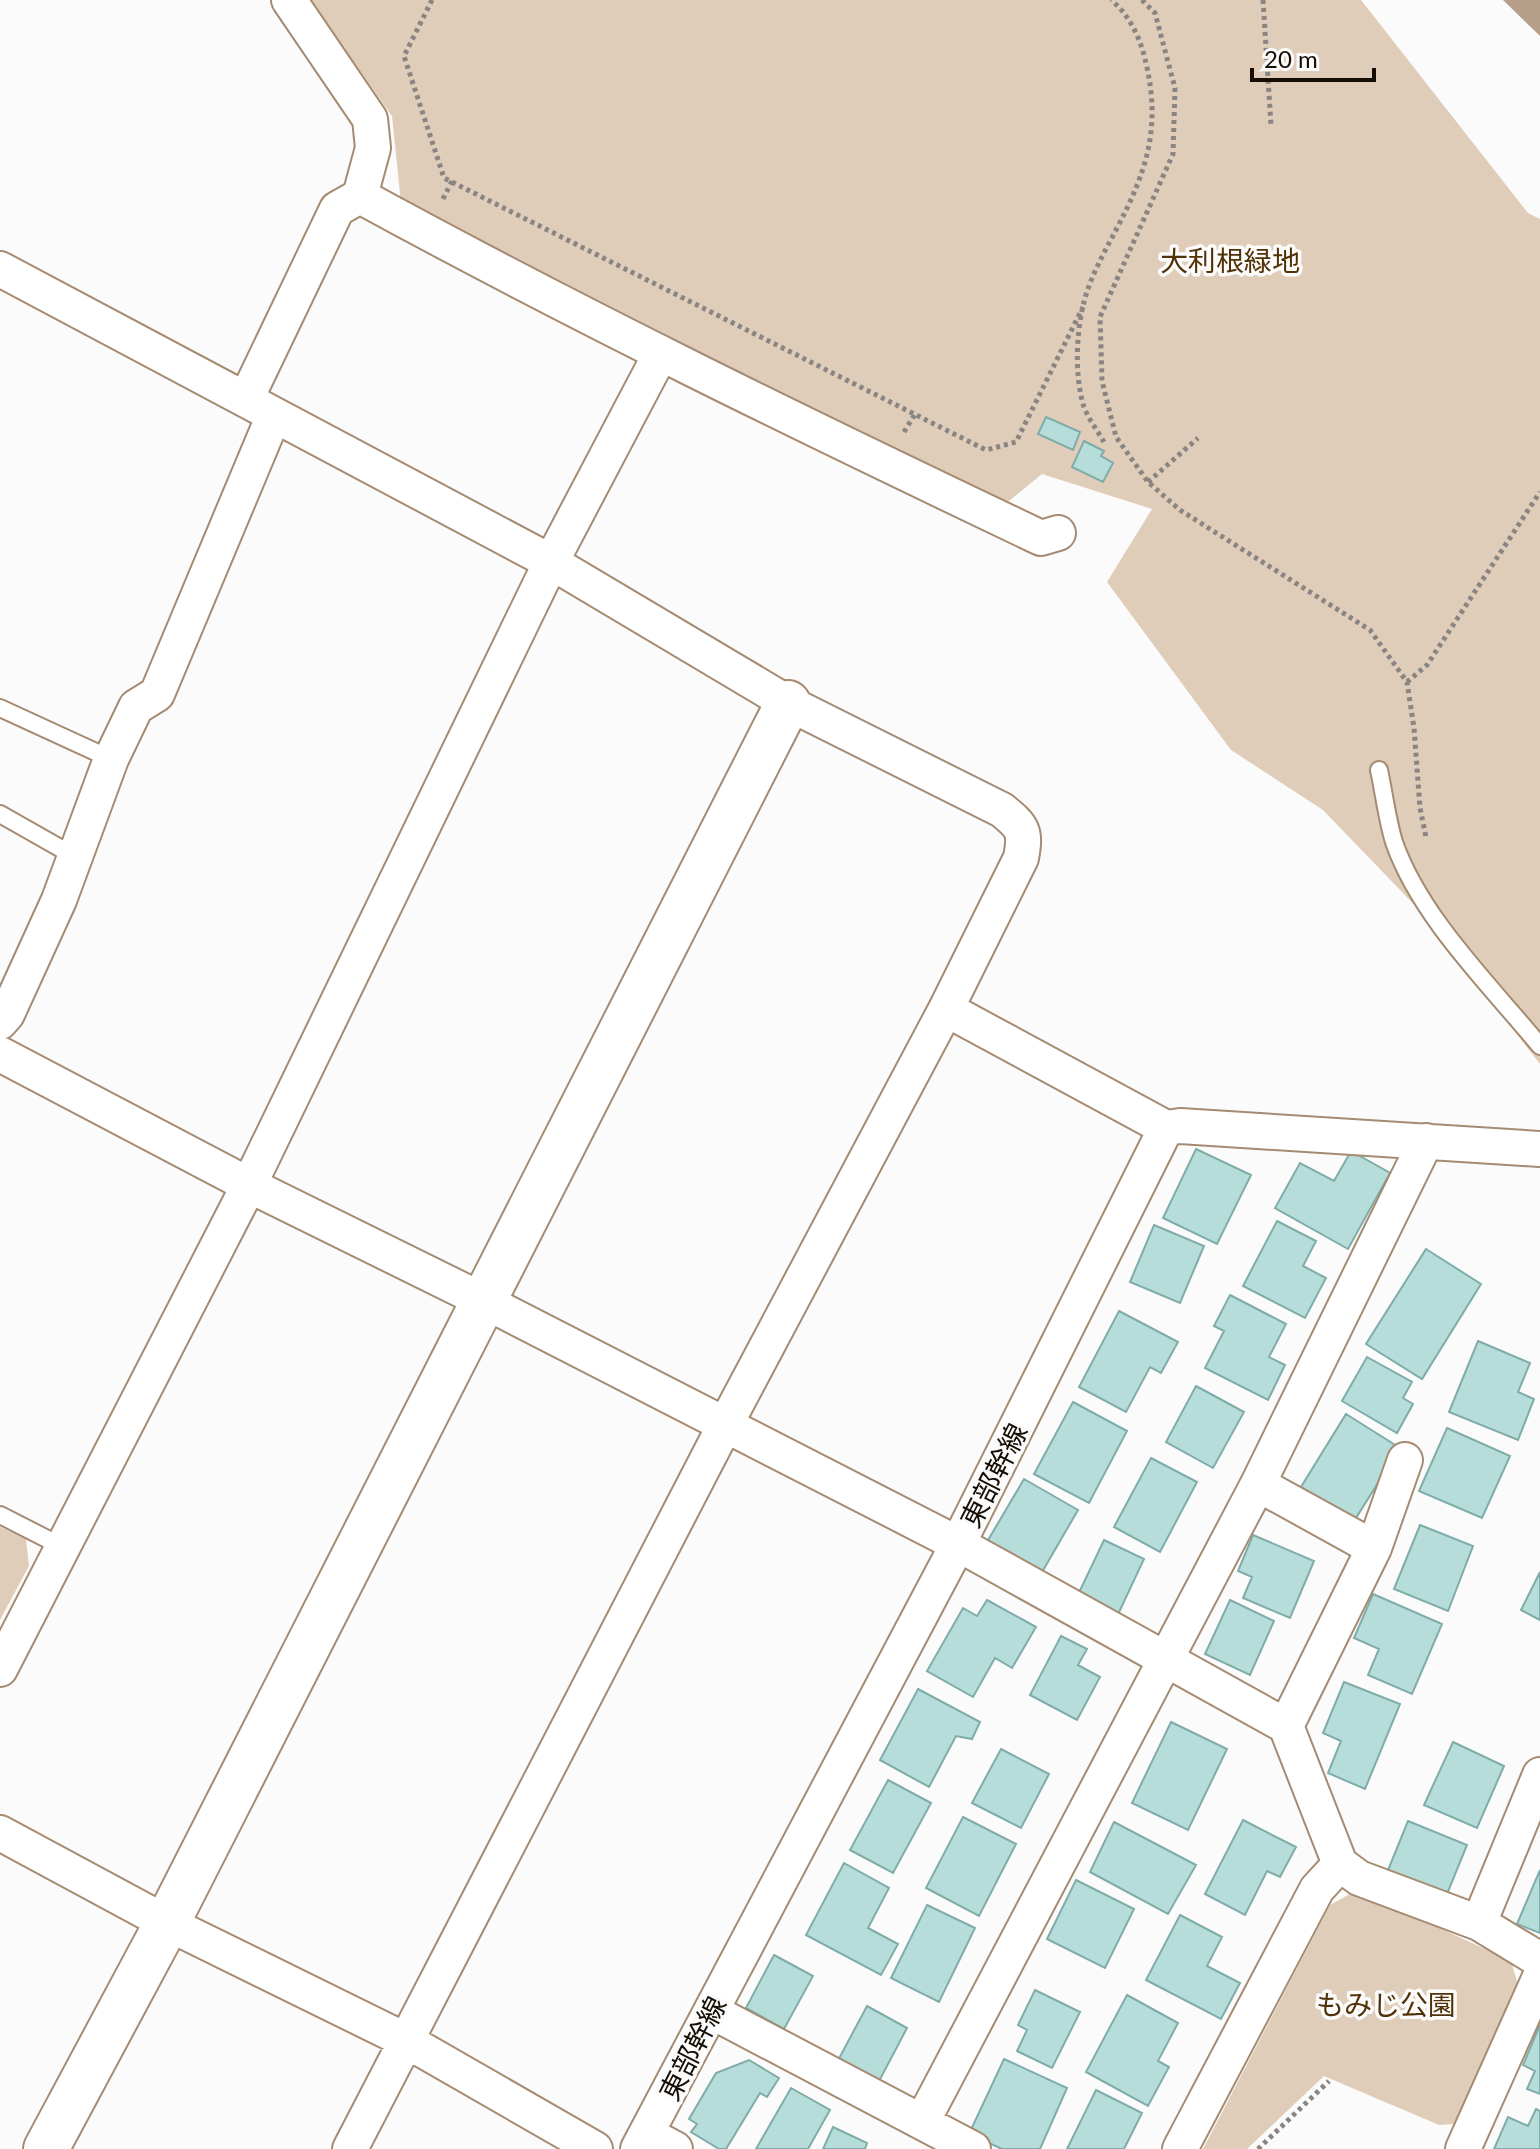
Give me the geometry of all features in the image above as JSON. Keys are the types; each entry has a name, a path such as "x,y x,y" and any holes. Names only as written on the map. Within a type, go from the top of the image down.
{"street":[{"path":"0,1022 7,1014 59,900 111,759 136,707 157,694 260,407 337,209 360,196 373,148 370,119 289,0"},
{"path":"360,196 661,353 1041,538 1058,533"},
{"path":"0,269 551,562 788,703 1002,810 1019,824 1025,838 1021,858 946,1009 724,1427 350,2149"},
{"path":"0,1669 249,1185 551,562 661,353"},
{"path":"46,2149 167,1923 788,703"},
{"path":"946,1009 1166,1128 1180,1126 1540,1149"},
{"path":"3,1065 482,1300 724,1427 958,1544 1286,1726 1340,1864 1359,1878 1479,1923 1540,1960"},
{"name":"東部幹線","path":"653,2144 711,2011 958,1544 1166,1128"},
{"path":"922,2122 1258,1484 1426,1141"},
{"path":"1286,1726 1374,1548 1405,1460"},
{"path":"1258,1484 1374,1548"},
{"path":"1479,1923 1540,1775"},
{"path":"0,1833 167,1923 407,2041 595,2149"},
{"path":"1180,2149 1317,1889 1340,1864"},
{"path":"1463,2149 1540,1977"},
{"path":"711,2011 973,2149"}],"lane":[{"path":"0,708 111,759"},
{"path":"1379,770 1394,840 1410,880 1433,916 1540,1046"},
{"path":"0,814 74,856"},
{"path":"0,1515 61,1546"}],"path":[{"path":"432,0 404,56 444,178 986,450 1016,442 1083,307 1099,263 1141,176 1153,129 1152,88 1143,50 1123,10 1111,0"},
{"path":"1142,0 1155,13 1175,88 1173,154 1100,317 1102,381 1116,437 1148,482 1180,510 1370,630 1407,682 1420,808 1430,852"},
{"path":"1263,0 1271,125"},
{"path":"1083,307 1077,361 1084,406 1104,442"},
{"path":"1148,482 1198,438"},
{"path":"1407,682 1427,665 1540,492"},
{"path":"1258,2149 1329,2081"}],"green space":[{"name":"大利根緑地","path":"310,0 1361,0 1528,213 1540,219 1540,1064 1429,920 1323,810 1231,750 1107,582 1152,509 1042,474 1004,505 401,203 392,116"},
{"path":"0,1527 26,1539 29,1566 0,1620"},
{"name":"もみじ公園","path":"1357,1890 1511,1961 1518,1985 1454,2124 1439,2125 1324,2076 1247,2149 1203,2149 1330,1905"}],"shaded area":[{"path":"1503,0 1540,0 1540,36"}],"building":[{"path":"1046,417 1080,432 1073,450 1038,434"},
{"path":"1084,441 1104,451 1101,456 1113,463 1103,482 1072,467"},
{"path":"1196,1149 1251,1175 1217,1244 1163,1218"},
{"path":"1351,1151 1390,1173 1348,1249 1275,1208 1300,1163 1334,1181"},
{"path":"1277,1221 1316,1241 1303,1266 1326,1278 1305,1318 1243,1286"},
{"path":"1154,1225 1204,1246 1180,1303 1130,1282"},
{"path":"1426,1249 1481,1284 1422,1379 1366,1344"},
{"path":"1230,1295 1286,1324 1269,1357 1285,1365 1268,1400 1205,1368 1224,1331 1214,1326"},
{"path":"1119,1311 1178,1342 1161,1373 1150,1367 1126,1412 1079,1387"},
{"path":"1478,1341 1530,1363 1518,1392 1534,1399 1518,1440 1449,1412"},
{"path":"1367,1357 1412,1382 1403,1398 1413,1404 1397,1433 1342,1401"},
{"path":"1196,1386 1244,1412 1213,1468 1166,1442"},
{"path":"1073,1402 1127,1431 1089,1503 1034,1474"},
{"path":"1346,1414 1400,1448 1354,1521 1301,1487"},
{"path":"1447,1428 1510,1456 1482,1518 1419,1491"},
{"path":"1151,1458 1197,1482 1160,1552 1114,1527"},
{"path":"1024,1479 1078,1510 1038,1579 984,1547"},
{"path":"1420,1525 1473,1546 1448,1611 1394,1589"},
{"path":"1253,1535 1314,1561 1290,1618 1243,1598 1252,1577 1238,1571"},
{"path":"1104,1540 1144,1559 1114,1623 1074,1603"},
{"path":"1540,1572 1540,1620 1521,1610"},
{"path":"1373,1594 1442,1624 1412,1694 1368,1675 1379,1649 1354,1638"},
{"path":"987,1600 1036,1627 1012,1668 995,1658 973,1697 927,1671 963,1608 977,1616"},
{"path":"1230,1600 1274,1621 1250,1675 1205,1654"},
{"path":"1061,1636 1087,1649 1078,1665 1100,1677 1077,1720 1030,1695"},
{"path":"1344,1682 1400,1704 1365,1789 1328,1773 1341,1741 1323,1733"},
{"path":"918,1689 980,1722 972,1739 956,1736 929,1787 880,1760"},
{"path":"1171,1722 1227,1749 1188,1830 1132,1803"},
{"path":"1453,1742 1504,1766 1477,1828 1424,1805"},
{"path":"1001,1749 1049,1774 1021,1828 972,1803"},
{"path":"888,1780 931,1803 893,1873 850,1850"},
{"path":"963,1817 1016,1844 979,1916 926,1888"},
{"path":"1243,1820 1296,1847 1280,1877 1267,1871 1245,1915 1205,1894"},
{"path":"1408,1821 1467,1845 1445,1899 1386,1875"},
{"path":"1114,1822 1196,1865 1168,1914 1090,1872"},
{"path":"844,1863 889,1888 868,1928 898,1944 881,1975 806,1935"},
{"path":"1540,1870 1540,1933 1517,1924"},
{"path":"1076,1880 1134,1909 1105,1968 1047,1939"},
{"path":"927,1905 975,1928 939,2002 891,1978"},
{"path":"1180,1915 1222,1937 1207,1966 1240,1983 1221,2019 1146,1980"},
{"path":"774,1955 813,1976 784,2029 746,2008"},
{"path":"1035,1990 1080,2012 1052,2068 1017,2051 1027,2030 1018,2025"},
{"path":"1127,1995 1178,2023 1158,2061 1169,2067 1148,2106 1086,2072"},
{"path":"867,2006 907,2028 876,2087 835,2066"},
{"path":"1540,2025 1540,2094 1527,2089 1535,2071 1523,2065"},
{"path":"1004,2059 1067,2088 1040,2149 1002,2149 969,2134"},
{"path":"749,2060 779,2078 767,2097 760,2093 726,2149 719,2149 691,2132 697,2124 689,2119 716,2073"},
{"path":"791,2088 830,2110 808,2149 756,2149"},
{"path":"1096,2090 1142,2113 1124,2149 1067,2149"},
{"path":"1536,2109 1540,2111 1540,2149 1494,2149 1508,2117 1528,2126"},
{"path":"833,2127 867,2143 865,2149 823,2149"}]}
